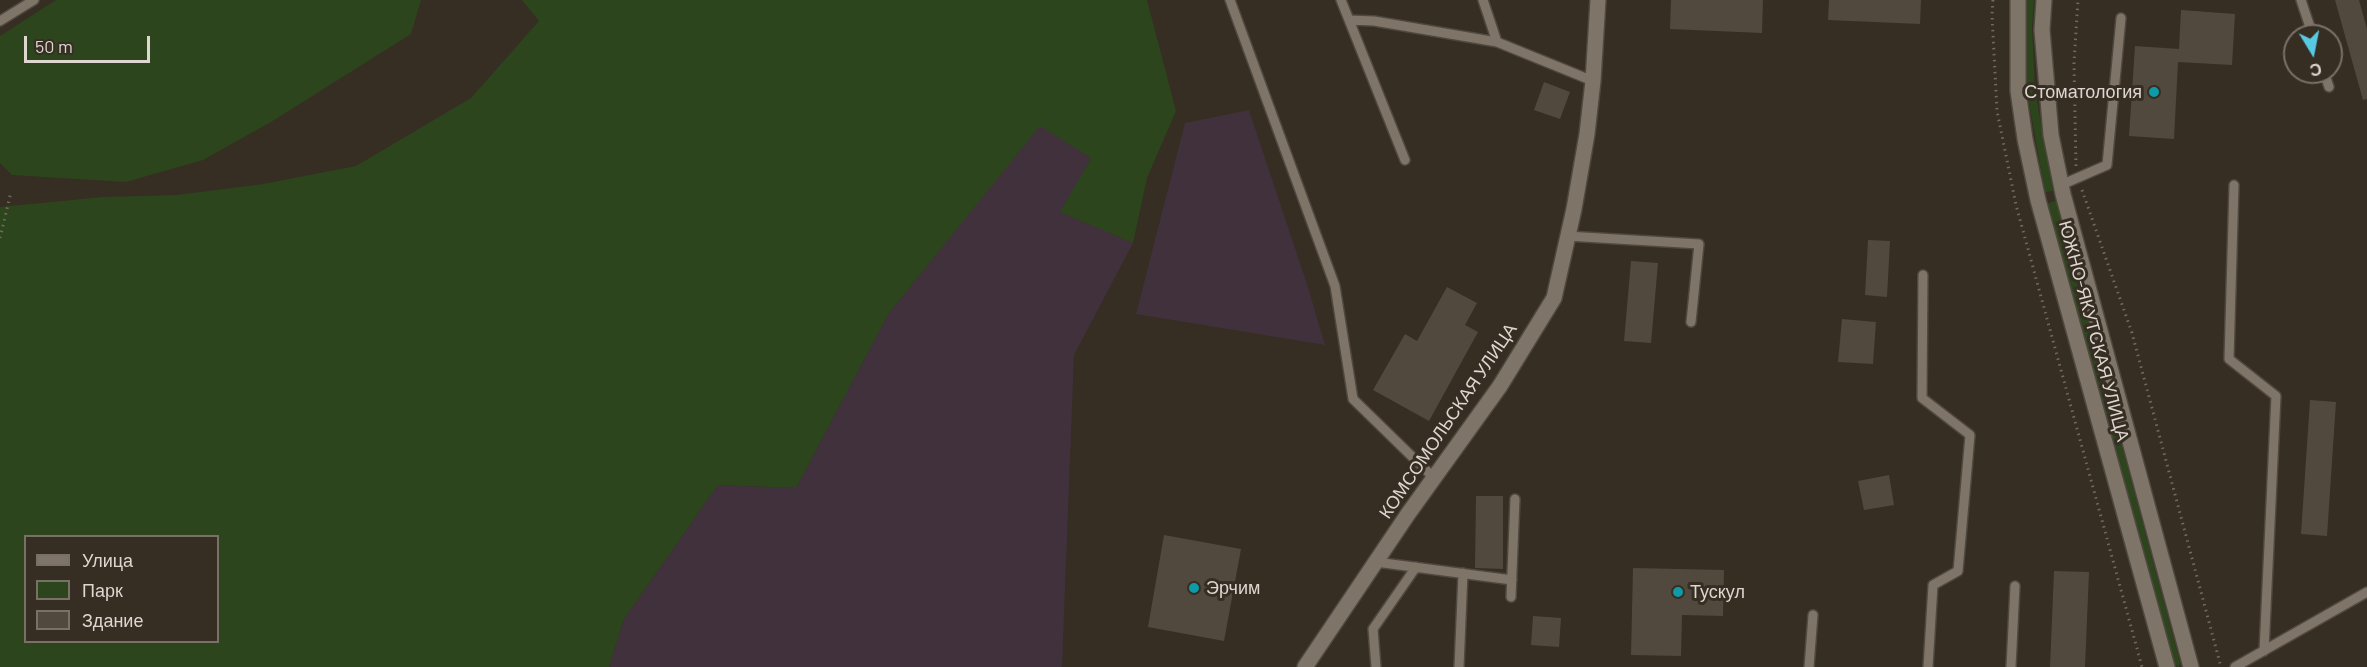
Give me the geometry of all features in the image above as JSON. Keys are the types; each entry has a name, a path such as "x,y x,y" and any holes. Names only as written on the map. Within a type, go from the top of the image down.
{"street":[{"name":"КОМСОМОЛЬСКАЯ УЛИЦА","path":"1305,667 1500,386 1554,298 1587,134 1598,0"},
{"name":"ЮЖНО-ЯКУТСКАЯ УЛИЦА","path":"2018,0 2018,91 2038,200 2167,667"},
{"name":"ЮЖНО-ЯКУТСКАЯ УЛИЦА","path":"2044,0 2042,30 2051,135 2061,185 2191,667"}],"lane":[{"path":"0,21 34,0"},
{"path":"1230,0 1335,286 1353,399 1434,478"},
{"path":"1341,0 1405,160"},
{"path":"1483,0 1497,42"},
{"path":"2301,0 2309,24"},
{"path":"2061,185 2107,165 2121,18"},
{"path":"1349,20 1374,21 1497,42 1593,81"},
{"path":"2234,185 2229,359 2276,396 2264,651"},
{"path":"1567,237 1699,244 1691,322"},
{"path":"1923,275 1922,398 1970,435 1958,571 1932,585 1928,667"},
{"path":"1511,597 1515,499"},
{"path":"1376,562 1512,580"},
{"path":"1376,667 1373,629 1416,567"},
{"path":"1459,667 1463,573"},
{"path":"2011,667 2015,586"},
{"path":"2235,667 2367,592"},
{"path":"1809,667 1813,615"}],"path":[{"path":"1993,0 1997,111 2016,205 2142,667"},
{"path":"2078,0 2074,63 2076,171 2132,333 2221,667"},
{"path":"0,238 12,192"}],"shaded area":[{"path":"1249,110 1325,345 1136,314 1185,123"},
{"path":"1040,125 1091,158 1061,212 1133,243 1074,355 1062,667 609,667 624,619 718,485 796,488 889,313"}],"green space":[{"path":"56,0 421,0 411,34 271,122 203,160 126,182 12,175 0,163 0,36"},
{"path":"522,0 1147,0 1176,111 1147,178 1133,243 1060,212 1091,158 1040,126 889,313 796,488 718,485 624,619 609,667 0,667 0,207 103,197 177,195 263,184 356,166 471,98 539,21"},
{"path":"2026,0 2034,0 2032,28 2035,90 2053,191 2045,192 2027,91 2024,28"},
{"path":"2056,201 2180,663 2179,667 2173,665 2048,203"}],"building":[{"path":"1671,0 1763,0 1762,33 1670,29"},
{"path":"1829,0 1921,0 1920,24 1828,20"},
{"path":"2335,0 2359,0 2367,29 2367,99 2363,100"},
{"name":"Стоматология","path":"2181,10 2235,14 2232,65 2178,62 2174,139 2129,136 2135,46 2179,49"},
{"path":"1544,82 1570,92 1560,119 1534,110"},
{"path":"1868,240 1890,241 1887,297 1865,295"},
{"path":"1631,261 1658,263 1651,343 1624,341"},
{"path":"1447,287 1477,303 1465,325 1478,332 1429,421 1373,390 1405,334 1417,341"},
{"path":"1842,319 1876,322 1873,364 1838,362"},
{"path":"2310,400 2336,402 2327,536 2301,534"},
{"path":"1889,475 1894,505 1864,510 1858,481"},
{"path":"1476,496 1503,496 1503,569 1475,568"},
{"name":"Эрчим","path":"1164,535 1241,549 1224,641 1148,627"},
{"name":"Тускул","path":"1633,568 1724,570 1723,616 1682,615 1681,656 1631,655"},
{"path":"2054,571 2089,572 2085,667 2050,667"},
{"path":"1533,616 1561,618 1559,647 1531,645"}],"place":[{"name":"Стоматология","path":"2154,92"},
{"name":"Эрчим","path":"1194,588"},
{"name":"Тускул","path":"1678,592"}]}
